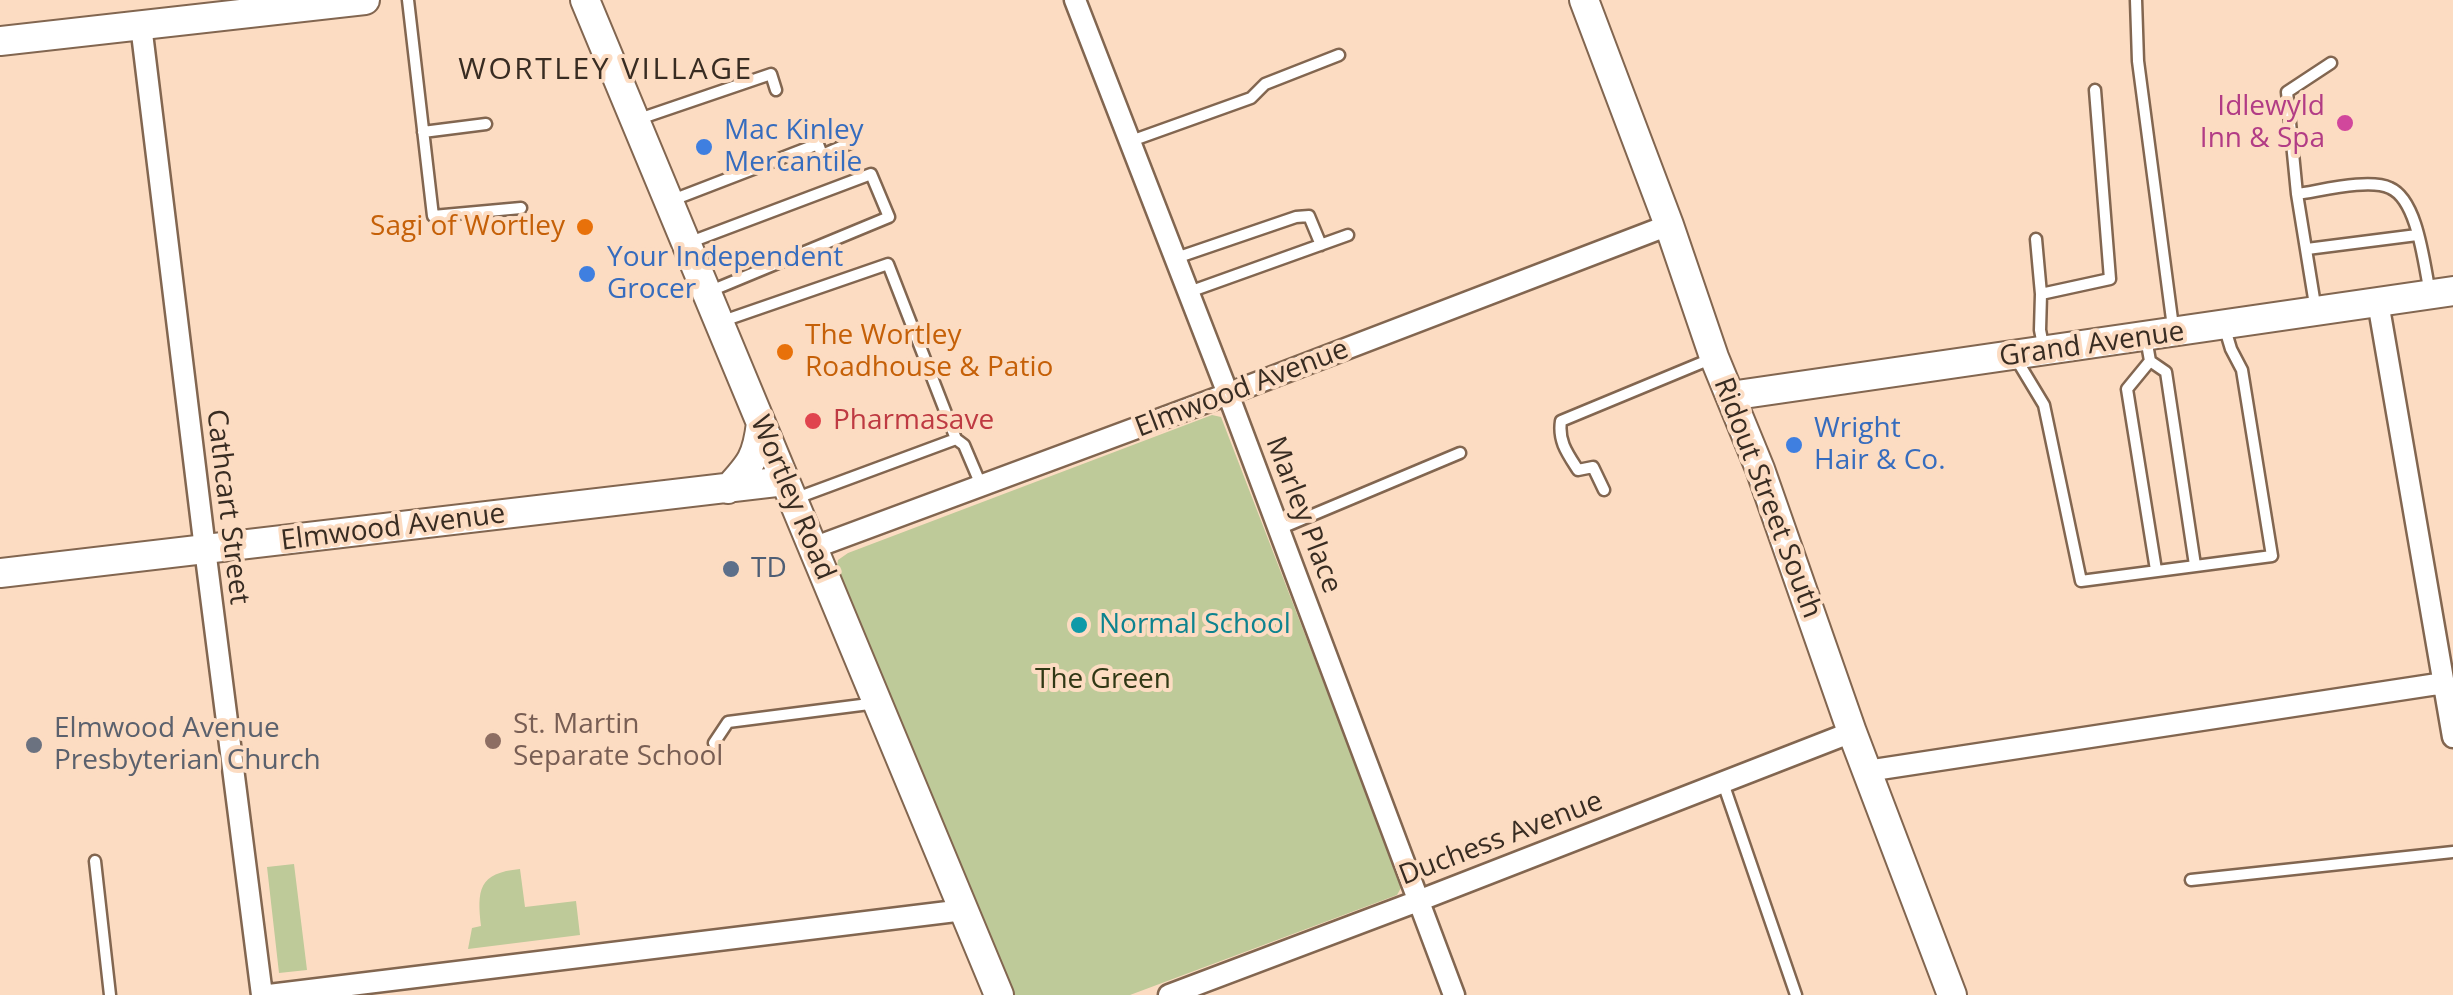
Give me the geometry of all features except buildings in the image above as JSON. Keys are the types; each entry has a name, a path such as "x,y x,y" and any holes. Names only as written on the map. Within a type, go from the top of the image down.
{"street":[{"name":"Wortley Road","path":"585,0 999,995"},
{"name":"Marley Place","path":"1076,0 1454,995"},
{"name":"Ridout Street South","path":"1584,0 1714,357 1760,469 1947,994"},
{"path":"0,42 157,20 353,1"},
{"name":"Cathcart Street","path":"157,20 204,550 265,995"},
{"name":"Elmwood Avenue","path":"813,548 1669,225"},
{"name":"Grand Avenue","path":"1730,396 2044,352 2157,344 2224,326 2442,292"},
{"path":"2378,302 2453,737"},
{"path":"728,488 752,460 761,423"},
{"name":"Elmwood Avenue","path":"0,573 728,488 789,491"},
{"path":"1867,771 2444,683"},
{"name":"Duchess Avenue","path":"1179,993 1852,732"},
{"path":"265,995 964,910"}],"lane":[{"path":"408,0 433,216 521,208"},
{"path":"2136,0 2157,344 2166,372 2195,564"},
{"path":"1131,141 1251,98 1265,84 1339,56"},
{"path":"2316,312 2297,194 2288,92 2331,63"},
{"path":"635,120 771,74 776,90"},
{"path":"2041,294 2110,280 2095,90"},
{"path":"424,132 486,124"},
{"path":"668,202 818,144 822,155 850,143"},
{"path":"686,244 872,174 889,216 707,292"},
{"path":"2297,194 2368,184 2390,188 2410,206 2417,235 2442,292"},
{"path":"1176,258 1296,217 1309,216 1320,244"},
{"path":"1189,292 1348,235"},
{"path":"2307,250 2417,235"},
{"path":"2036,239 2044,352"},
{"path":"719,322 888,264 956,438 964,445 982,486"},
{"path":"2014,356 2044,405 2081,582 2272,556 2242,370 2224,326"},
{"path":"2156,570 2127,389 2157,344"},
{"path":"1604,490 1593,467 1578,470 1564,448 1559,432 1561,420 1714,357"},
{"path":"789,491 956,438"},
{"path":"1279,529 1460,453"},
{"path":"714,743 728,722 878,703"},
{"path":"1724,783 1796,995"},
{"path":"2191,880 2453,852"},
{"path":"95,861 110,995"}],"green space":[{"name":"The Green","path":"1212,415 1221,417 1402,886 1397,895 1130,995 1014,995 837,567 838,560"},
{"path":"294,864 307,970 279,973 267,867"},
{"path":"520,869 525,907 576,901 580,935 468,949 472,928 481,926 483,886 496,875"}],"place":[{"name":"Idlewyld Inn & Spa","path":"2345,123"},
{"name":"Mac Kinley Mercantile","path":"704,147"},
{"name":"Sagi of Wortley","path":"585,227"},
{"name":"Your Independent Grocer","path":"587,274"},
{"name":"The Wortley Roadhouse & Patio","path":"785,352"},
{"name":"Pharmasave","path":"813,421"},
{"name":"Wright Hair & Co.","path":"1794,445"},
{"name":"TD","path":"731,569"},
{"name":"Normal School","path":"1079,625"},
{"name":"St. Martin Separate School","path":"493,741"},
{"name":"Elmwood Avenue Presbyterian Church","path":"34,745"}],"district":[{"name":"WORTLEY VILLAGE","path":"606,70"}]}
